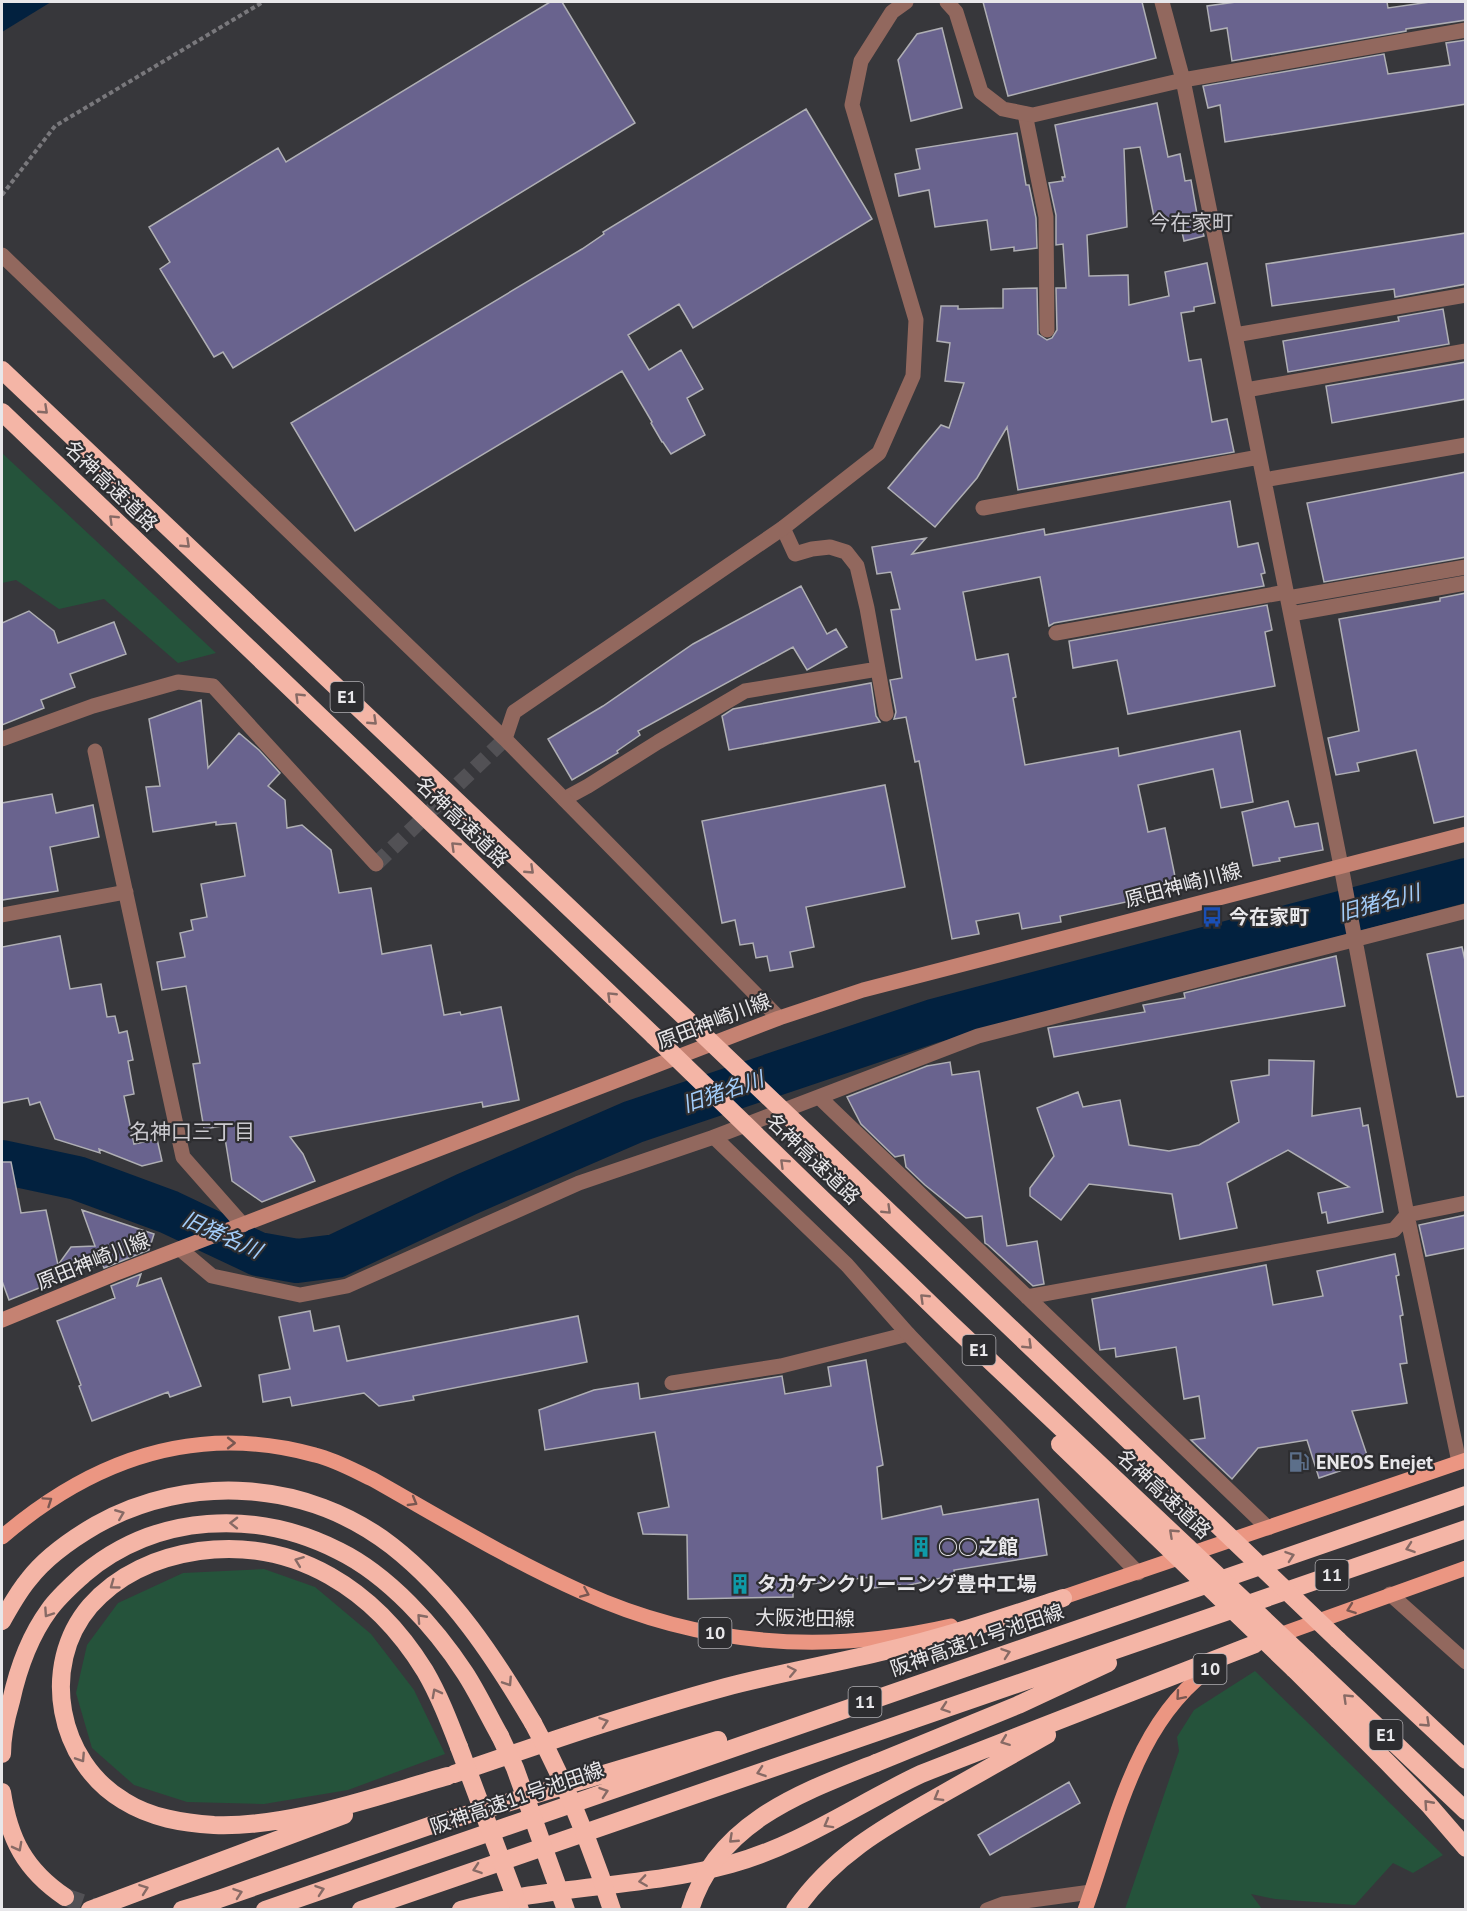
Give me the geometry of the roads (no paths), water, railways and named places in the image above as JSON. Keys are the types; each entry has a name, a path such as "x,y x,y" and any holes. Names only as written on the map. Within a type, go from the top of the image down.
{"highway":[{"name":"名神高速道路","path":"2,370 1466,1760"},
{"name":"名神高速道路","path":"2,412 654,1036 1301,1665 1466,1810"},
{"path":"2,1610 54,1554 81,1534 109,1518 160,1499 201,1491 267,1492 331,1510 391,1545 420,1570 468,1623 492,1657 555,1763 575,1808 612,1910"},
{"name":"阪神高速11号池田線","path":"265,1910 1466,1495"},
{"path":"2,1754 6,1719 23,1660 34,1635 50,1609 93,1567 118,1550 144,1537 177,1527 212,1522 247,1523 279,1528 341,1551 368,1569 400,1596 445,1645 465,1673 515,1768 566,1910"},
{"name":"11","path":"361,1910 1466,1529"},
{"path":"448,1776 336,1807 261,1822 216,1825 182,1822 150,1814 105,1788 78,1755 69,1734 62,1707 60,1680 65,1654 74,1630 89,1607 108,1589 129,1574 154,1562 182,1553 212,1549 272,1552 300,1561 328,1574 354,1591 381,1614 405,1641 425,1672 444,1708 519,1910"},
{"path":"2,1622 29,1579"},
{"path":"90,1910 448,1776 612,1720 783,1673 886,1651 986,1623 1063,1598"},
{"path":"690,1910 706,1872 723,1849 766,1813 792,1799 876,1763 1018,1705 1199,1621"},
{"path":"461,1910 493,1900 687,1874 764,1854 825,1826 891,1788 921,1774 1255,1644"},
{"path":"182,1910 429,1826 645,1763 887,1687 973,1665"},
{"path":"1301,1665 1466,1848"},
{"path":"795,1910 808,1890 852,1849 882,1829 1098,1706"},
{"path":"2,1792 12,1836 22,1855 47,1885 65,1897"}],"main road":[{"name":"大阪池田線","path":"2,1537 71,1486 118,1463 144,1455 199,1445 259,1444 318,1455 345,1466 504,1553 584,1593 656,1620 727,1636 795,1643 863,1641 942,1628 1063,1598 1462,1461"},
{"name":"10","path":"1085,1910 1128,1785 1142,1753 1168,1710 1202,1674 1255,1644 1466,1568"}],"street":[{"path":"505,739 514,712 783,528 879,453 913,376 916,320 852,105 861,61 891,12 906,2"},
{"path":"947,2 956,12 981,92 1003,109 1033,115 1183,80 1466,30"},
{"path":"1162,2 1183,80 1341,866 1407,1215 1462,1461"},
{"path":"1025,114 1046,217 1047,330"},
{"path":"2,255 505,739 780,1018"},
{"path":"1235,335 1466,295"},
{"path":"1246,390 1466,351"},
{"path":"1264,480 1466,445"},
{"path":"983,508 1259,457"},
{"path":"783,528 795,554 830,547 846,552 856,566 867,608 886,714"},
{"path":"1056,633 1466,567"},
{"path":"1291,614 1466,583"},
{"path":"564,799 658,741 745,692 878,669"},
{"path":"2,738 93,706 178,682 213,686 376,864"},
{"path":"95,751 183,1157 243,1225"},
{"name":"原田神崎川線","path":"2,1320 780,1018 863,990 1466,834"},
{"path":"2,915 126,892"},
{"path":"180,1249 212,1276 300,1295 347,1286 579,1183 714,1137 978,1036 1354,932 1466,911"},
{"path":"819,1096 1268,1528"},
{"path":"714,1137 847,1265 908,1334 1138,1573"},
{"path":"1027,1297 1394,1230 1407,1215 1466,1203"},
{"path":"672,1383 781,1366 908,1334"},
{"path":"1390,1594 1466,1662"},
{"path":"987,1910 1003,1904 1091,1892"}],"water":[{"path":"2,2 51,2 2,32"}],"waterway":[{"name":"旧猪名川","path":"2,1162 77,1178 169,1212 258,1254 297,1261 336,1256 467,1194 633,1122 933,1021 1466,880"}],"tunnel":[{"path":"376,864 505,739"},
{"path":"65,1897 102,1910"}],"place":[{"name":"今在家町","path":"1212,917"},
{"name":"ENEOS Enejet","path":"1299,1462"},
{"name":"○○之館","path":"921,1547"},
{"name":"タカケンクリーニング豊中工場","path":"740,1584"}],"district":[{"name":"今在家町","path":"1191,223"},
{"name":"名神口三丁目","path":"192,1132"}]}
